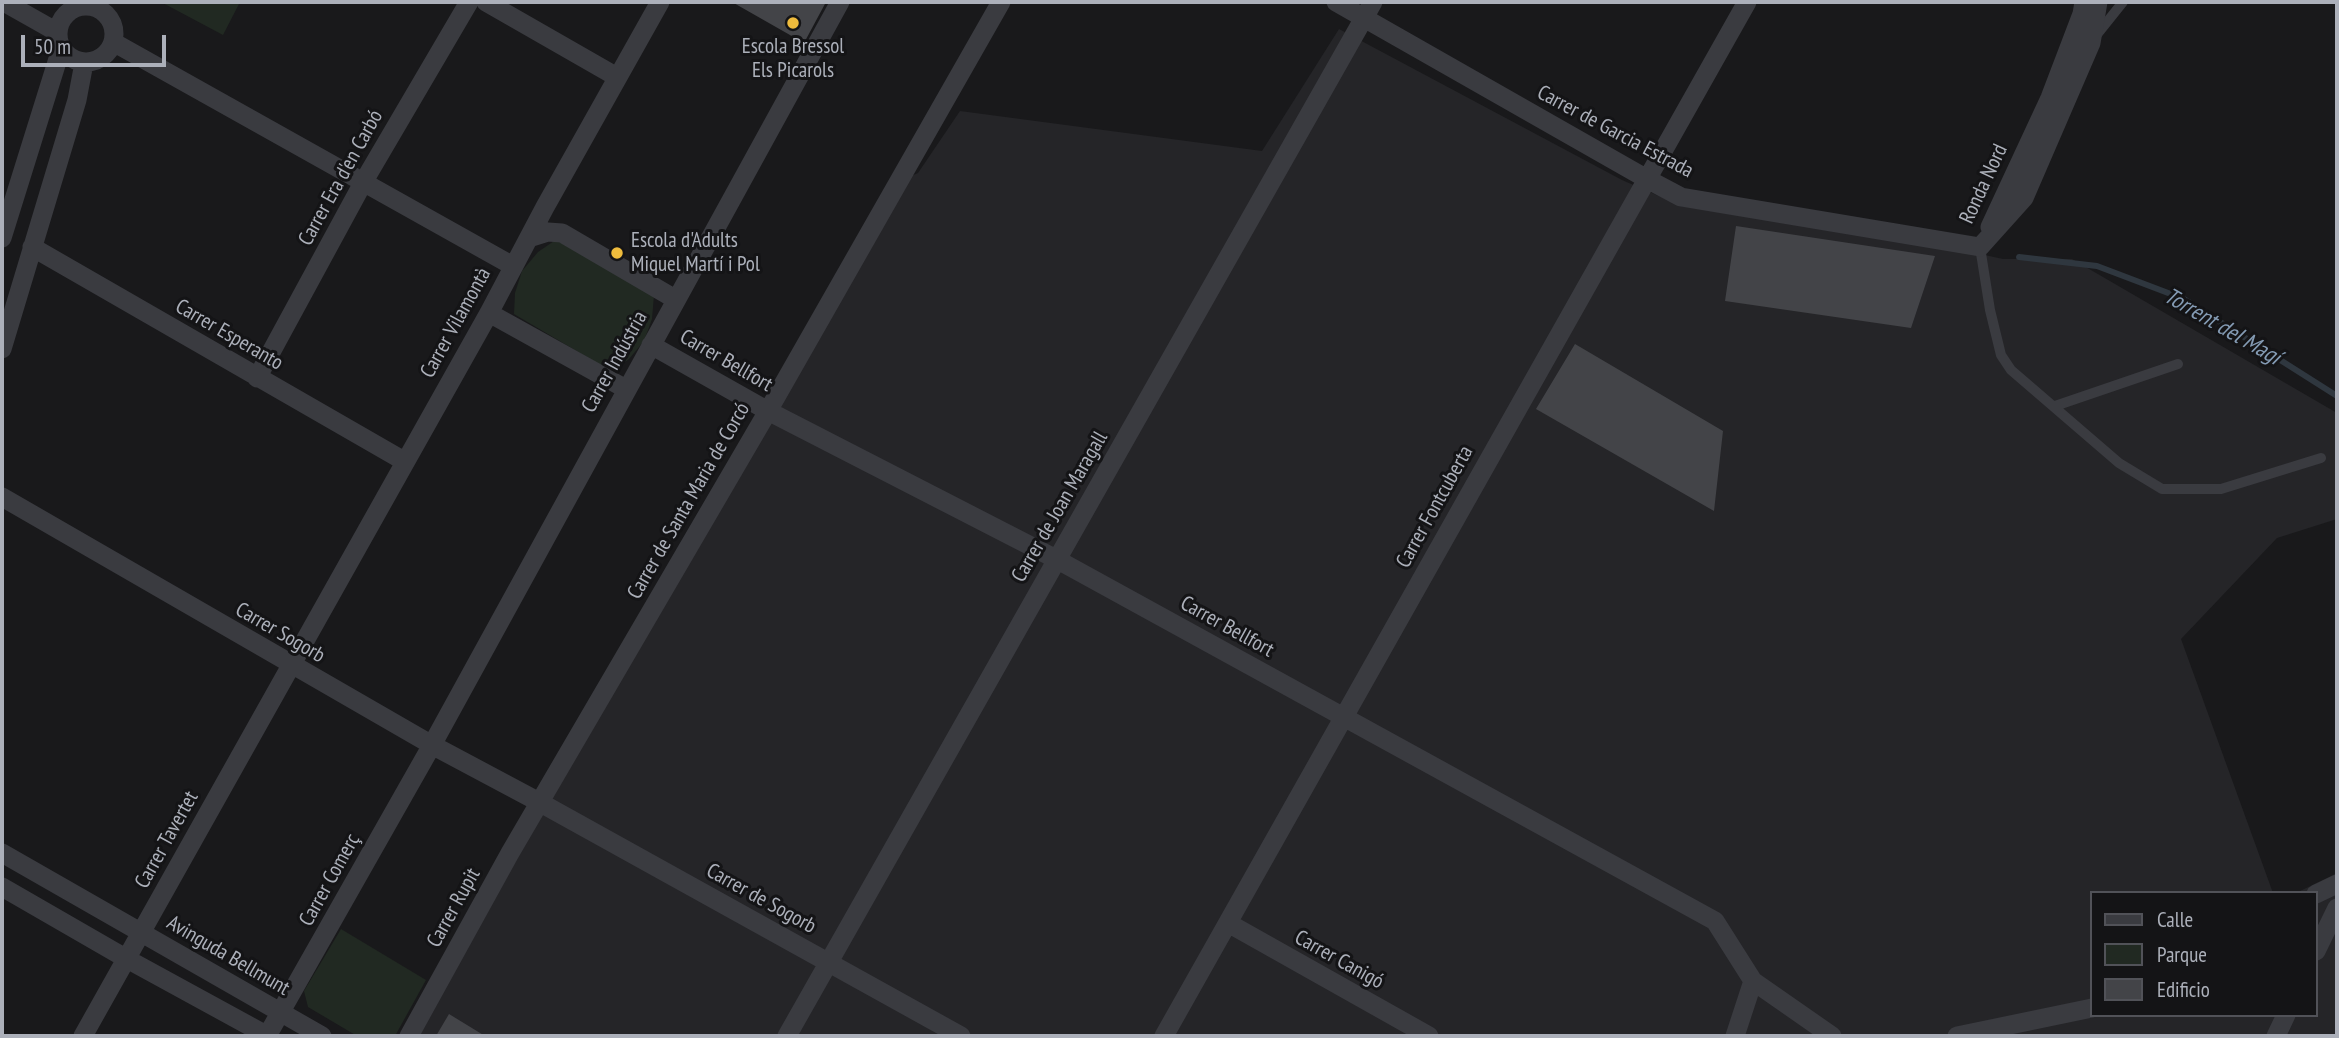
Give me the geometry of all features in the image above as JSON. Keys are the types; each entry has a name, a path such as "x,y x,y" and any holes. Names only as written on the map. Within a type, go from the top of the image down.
{"street":[{"path":"2,233 59,41 64,16 79,4 104,7 113,25 113,42 102,58 84,63 75,61 59,41 4,2"},
{"name":"Carrer Era d'en Carbó","path":"257,378 364,181 469,2"},
{"path":"486,2 617,76"},
{"name":"Carrer Vilamontà","path":"291,665 660,2"},
{"name":"Carrer Indústria","path":"432,745 840,2"},
{"name":"Carrer de Santa Maria de Corcó","path":"539,802 768,411 1001,2"},
{"name":"Carrer de Garcia Estrada","path":"1336,2 1369,10 1681,197 1980,247"},
{"name":"Carrer Fontcuberta","path":"1164,1036 1747,2"},
{"name":"Ronda Nord","path":"1980,247 2050,98 2082,14 2084,2"},
{"name":"Ronda Nord","path":"1980,247 2024,198 2091,43 2098,2"},
{"name":"Carrer de Joan Maragall","path":"787,1036 1369,10"},
{"path":"113,42 513,266"},
{"path":"2,349 77,100 84,63"},
{"path":"530,238 548,232 562,233 675,299"},
{"name":"Carrer Esperanto","path":"32,247 404,461"},
{"path":"489,313 626,389"},
{"name":"Carrer Bellfort","path":"651,345 768,411 1056,559 1715,921 1753,981"},
{"name":"Carrer Sogorb","path":"2,497 291,665 539,802"},
{"name":"Carrer Tavertet","path":"83,1036 291,665"},
{"name":"Carrer Comerç","path":"267,1036 432,745"},
{"name":"Carrer de Sogorb","path":"539,802 961,1036"},
{"name":"Carrer Rupit","path":"409,1036 539,802"},
{"name":"Avinguda Bellmunt","path":"2,853 322,1036"},
{"path":"2318,893 2337,884"},
{"path":"2,887 267,1036"},
{"path":"2318,947 2337,908"},
{"name":"Carrer Canigó","path":"1227,923 1429,1036"},
{"path":"1735,1036 1753,981 1832,1036"},
{"path":"1956,1036 2090,1008"},
{"path":"2276,1036 2285,1017"}],"lane":[{"path":"2091,43 2123,2"},
{"path":"1980,247 1990,310 2001,355 2011,370 2119,463 2162,489 2221,489 2321,457"},
{"path":"2054,406 2178,364"}],"shaded area":[{"path":"1339,29 1622,180 1682,206 2003,259 2072,259 2337,413 2337,519 2277,538 2181,639 2272,891 2090,891 2090,1017 2318,1017 2318,891 2300,891 2337,873 2337,1036 414,1036 893,184 918,173 960,111 1262,151"}],"green space":[{"path":"161,2 240,2 223,35"},
{"path":"557,239 654,295 652,319 644,341 629,359 612,372 514,314 515,293 522,271 538,252"},
{"path":"341,929 426,980 395,1036 357,1036 308,1007 304,991"}],"building":[{"name":"Escola Bressol Els Picarols","path":"732,2 826,2 804,43"},
{"path":"1736,226 1935,256 1911,328 1725,301"},
{"path":"1575,344 1723,431 1714,511 1536,409"},
{"path":"449,1014 485,1036 436,1036"}],"waterway":[{"name":"Torrent del Magí","path":"2019,257 2097,266 2184,299 2337,396"}],"place":[{"name":"Escola Bressol Els Picarols","path":"793,23"},
{"name":"Escola d'Adults Miquel Martí i Pol","path":"617,253"}]}
